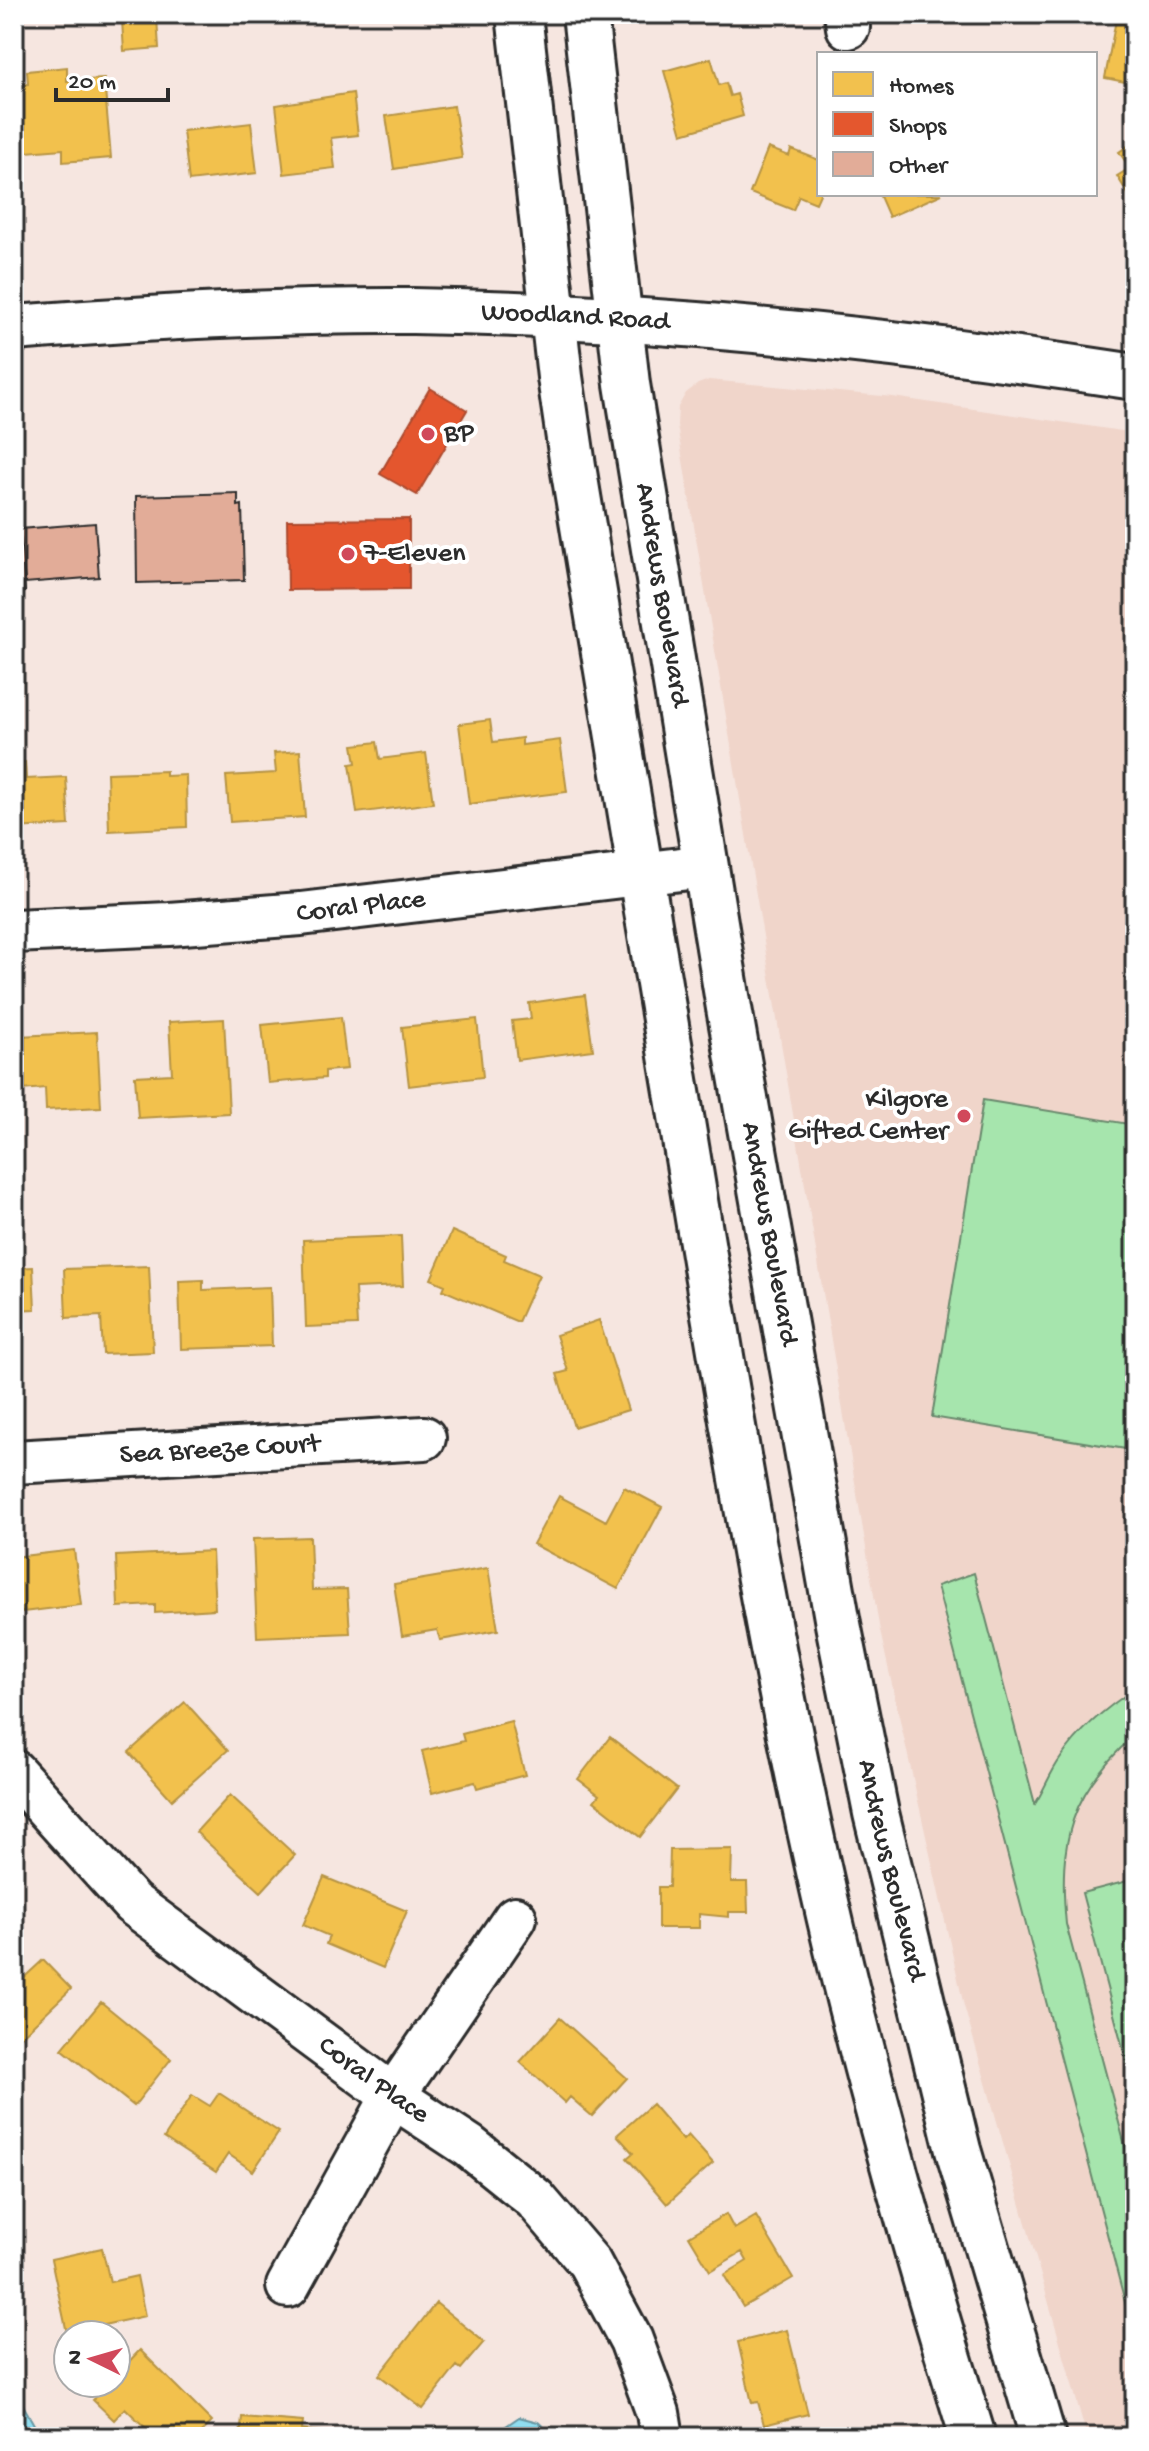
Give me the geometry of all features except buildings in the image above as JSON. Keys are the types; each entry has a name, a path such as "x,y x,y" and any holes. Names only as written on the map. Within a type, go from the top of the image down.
{"street":[{"path":"519,14 575,479 744,1489 818,1861 879,2115 973,2437"},
{"name":"Andrews Boulevard","path":"585,14 627,384 802,1429 876,1813 958,2150 1043,2437"},
{"name":"Woodland Road","path":"14,328 179,316 409,311 620,318 886,342 1135,377"},
{"name":"Coral Place","path":"14,931 301,914 706,866"},
{"name":"Sea Breeze Court","path":"14,1462 424,1438"},
{"name":"Coral Place","path":"14,1772 132,1903 393,2096 469,2146 535,2199 589,2262 631,2340 658,2413 662,2437"},
{"path":"288,2286 393,2096 515,1918"}],"shaded area":[{"name":"Kilgore Gifted Center","path":"709,380 893,397 1135,433 1135,2437 1087,2437 964,2006 880,1631 677,425 678,407 686,393"}],"green space":[{"path":"983,1100 1135,1125 1135,1433 1132,1450 932,1417"},
{"path":"974,1573 1035,1804 1056,1764 1076,1738 1103,1712 1135,1689 1135,1735 1096,1777 1082,1798 1073,1820 1064,1867 1064,1894 1066,1924 1135,2183 1135,2340 937,1586"},
{"path":"1135,1879 1135,2094 1082,1893"}],"water":[{"path":"14,2389 41,2437 14,2437"},
{"path":"519,2417 538,2422 555,2437 490,2437"}],"place":[{"name":"BP","path":"428,434"},
{"name":"7-Eleven","path":"348,554"},
{"name":"Kilgore Gifted Center","path":"964,1116"}]}
